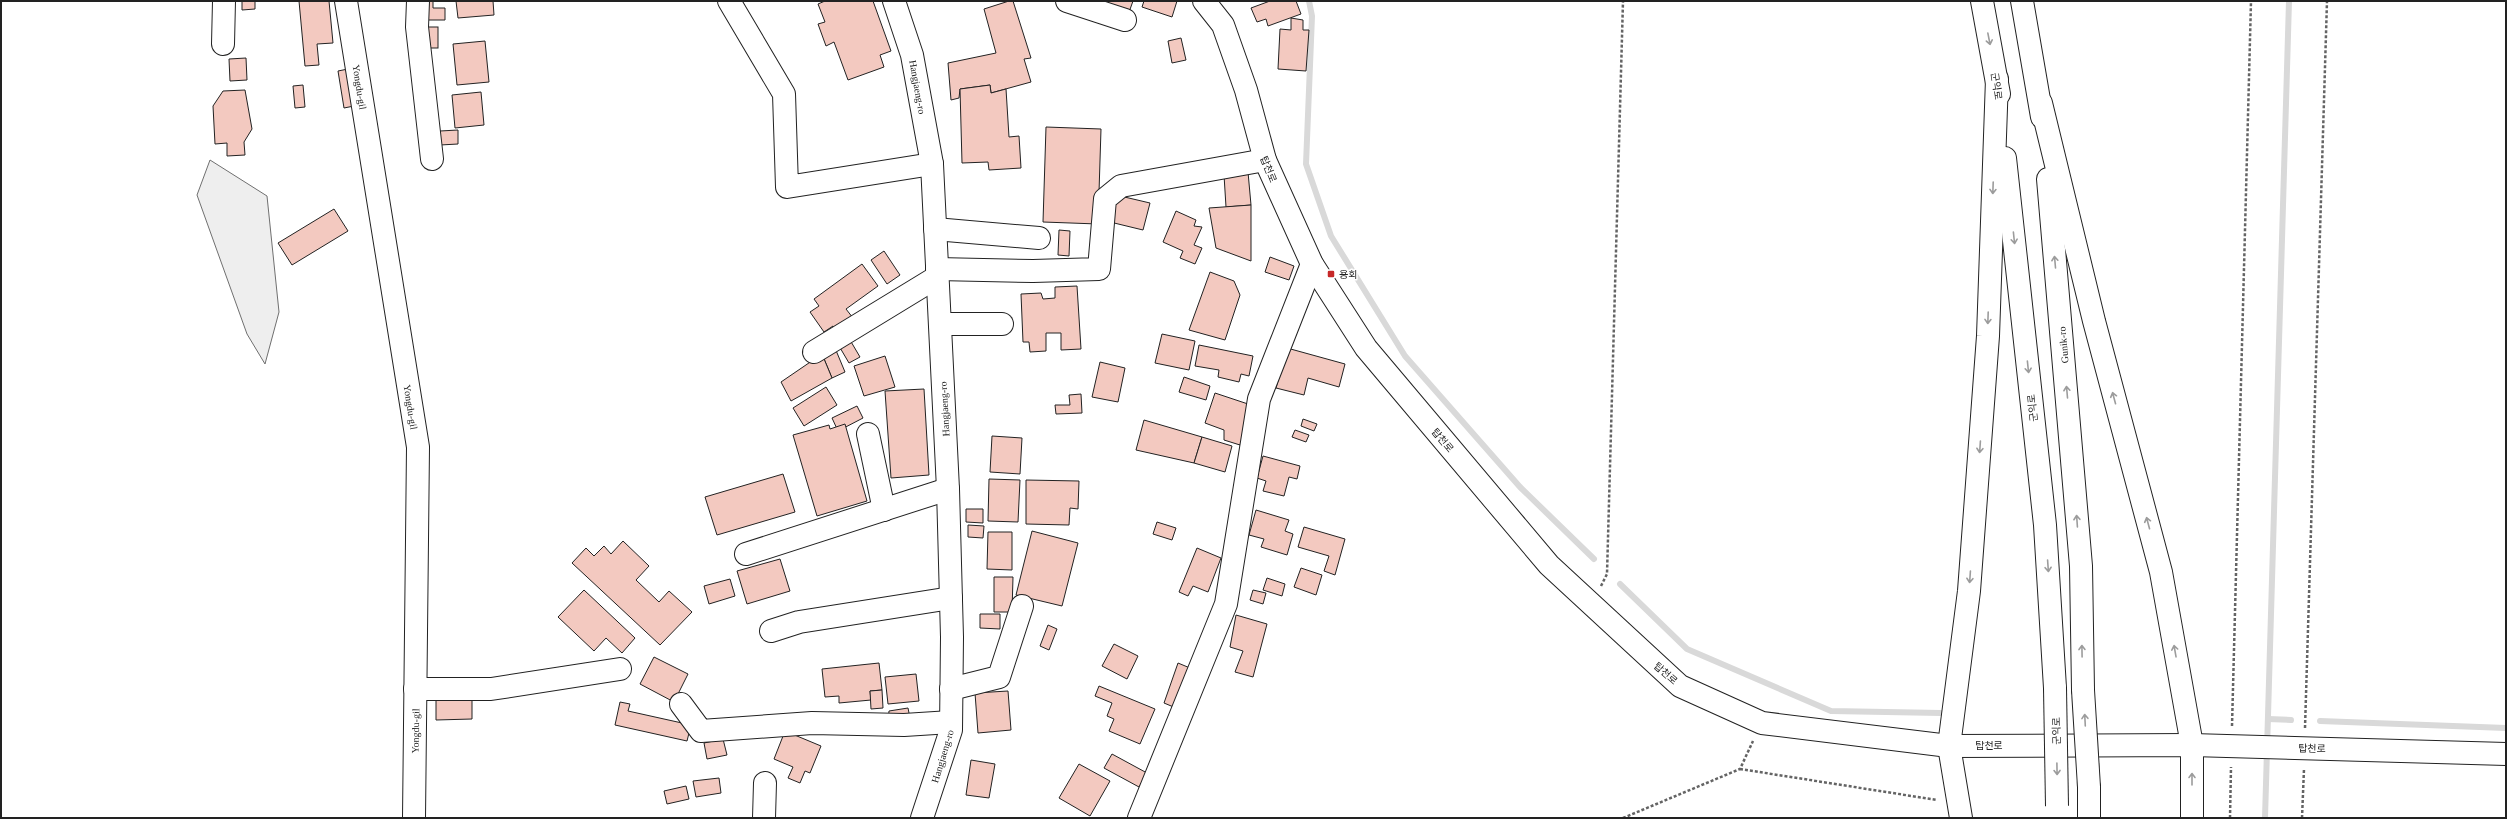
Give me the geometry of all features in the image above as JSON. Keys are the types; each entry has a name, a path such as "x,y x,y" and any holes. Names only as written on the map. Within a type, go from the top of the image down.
{"main road":[{"path":"223,44 224,1"},
{"name":"Yongdu-gil","path":"346,1 418,447 414,818"},
{"path":"418,1 417,27 432,159"},
{"path":"729,1 784,94 787,187 932,164"},
{"name":"Hangjaeng-ro","path":"894,1 912,55 932,164 948,489 951,598 951,730 922,818"},
{"path":"1067,1 1125,20"},
{"name":"탑천로","path":"1204,1 1223,25 1246,90 1265,160 1312,264 1366,348 1549,565 1680,686 1762,722 1949,746 2192,744 2506,754"},
{"name":"군익로","path":"1982,1 1997,79 2045,524 2055,688 2057,812"},
{"name":"Gunik-ro","path":"2022,1 2041,103 2081,566 2083,690 2089,787 2089,818"},
{"path":"1961,818 1949,746 1969,591 1988,336 1997,79"},
{"path":"2041,103 2094,321 2161,572 2192,744 2192,818"},
{"path":"814,352 937,273 1033,272 1099,269 1105,199 1121,186 1265,160"},
{"path":"935,229 1039,238"},
{"path":"1138,818 1226,604 1259,399 1312,264"},
{"path":"940,324 1002,324"},
{"path":"868,434 884,510"},
{"path":"746,554 948,489"},
{"path":"771,631 799,622 951,598"},
{"path":"951,689 999,676 1022,606"},
{"path":"415,689 491,689 620,669"},
{"path":"681,704 701,731 812,723 904,725 951,722"},
{"path":"764,818 765,783"}],"path":[{"path":"1592,606 1607,574 1623,1"},
{"path":"2230,818 2238,746 2251,1"},
{"path":"2302,818 2300,748 2327,1"},
{"path":"1740,769 1762,722"},
{"path":"1622,818 1740,769 1940,800 1941,806"}],"shaded area":[{"path":"210,160 267,196 279,312 265,364 247,334 197,195"}],"building":[{"path":"242,1 255,1 255,9 242,10"},
{"path":"299,1 329,1 333,43 317,44 319,65 305,66"},
{"path":"421,1 433,1 433,8 445,8 445,20 421,20"},
{"path":"456,1 493,1 494,15 458,18"},
{"path":"825,1 873,1 891,51 880,55 884,67 848,80 834,42 826,46 818,24 825,22 818,4"},
{"path":"1013,1 1031,58 1024,59 1031,82 991,93 990,85 960,89 959,98 951,100 948,63 996,53 984,9"},
{"path":"1103,1 1133,1 1128,15 1102,5"},
{"path":"1144,1 1177,1 1172,17 1142,7"},
{"path":"1270,1 1296,1 1301,14 1268,26 1266,19 1257,22 1251,8"},
{"path":"1291,18 1303,20 1303,30 1309,30 1306,71 1278,69 1280,29 1291,30"},
{"path":"425,27 438,27 438,48 425,48"},
{"path":"1181,38 1186,60 1172,63 1168,41"},
{"path":"485,41 489,82 457,85 453,44"},
{"path":"246,58 247,80 230,81 229,59"},
{"path":"348,69 354,106 344,108 338,71"},
{"path":"303,85 305,107 295,108 293,86"},
{"path":"990,85 991,93 1006,89 1009,137 1019,136 1021,168 989,170 988,162 962,163 960,89"},
{"path":"245,90 252,129 244,142 245,155 227,156 227,143 215,144 213,106 223,91"},
{"path":"481,92 484,125 455,128 452,95"},
{"path":"1046,127 1101,129 1098,224 1043,222"},
{"path":"458,130 458,144 440,145 440,131"},
{"path":"1248,172 1251,205 1226,207 1224,175"},
{"path":"1116,195 1150,203 1143,230 1110,222"},
{"path":"1251,205 1251,261 1216,248 1209,208"},
{"path":"334,209 348,231 292,265 278,243"},
{"path":"1176,211 1196,220 1194,226 1202,227 1194,245 1202,248 1195,264 1180,258 1183,251 1163,242"},
{"path":"1059,230 1070,231 1069,256 1058,255"},
{"path":"884,251 900,275 887,284 871,260"},
{"path":"1270,257 1294,266 1289,280 1265,272"},
{"path":"862,264 878,286 846,309 853,318 833,332 833,326 824,332 810,312 819,306 814,299"},
{"path":"1210,272 1234,281 1240,295 1225,340 1189,330"},
{"path":"1077,286 1081,349 1061,350 1061,333 1046,333 1046,351 1030,352 1029,342 1023,342 1021,294 1041,293 1043,299 1055,298 1055,287"},
{"path":"1162,334 1195,341 1189,370 1155,363"},
{"path":"850,340 860,357 849,363 839,346"},
{"path":"1199,345 1253,356 1249,376 1241,374 1239,382 1218,377 1219,370 1195,366"},
{"path":"835,348 845,372 832,378 822,354"},
{"path":"1287,348 1345,364 1339,387 1308,378 1304,395 1276,388"},
{"path":"822,354 832,378 791,401 781,382"},
{"path":"885,356 895,387 864,396 854,366"},
{"path":"1100,362 1125,368 1118,402 1092,397"},
{"path":"1184,377 1210,386 1206,400 1179,392"},
{"path":"826,387 837,405 804,426 793,408"},
{"path":"924,389 929,475 891,478 885,391"},
{"path":"1215,393 1254,406 1240,445 1224,440 1224,430 1205,423"},
{"path":"1081,394 1082,413 1056,414 1055,405 1070,405 1069,395"},
{"path":"857,406 863,418 838,431 832,418"},
{"path":"1303,419 1317,424 1314,431 1301,426"},
{"path":"1144,420 1202,437 1194,463 1136,450"},
{"path":"845,424 867,501 817,516 793,435 829,425 830,429"},
{"path":"1295,430 1309,435 1306,442 1292,437"},
{"path":"992,436 1022,438 1020,474 990,472"},
{"path":"1202,437 1232,446 1225,472 1194,463"},
{"path":"1263,456 1300,466 1297,479 1289,477 1284,496 1263,491 1266,481 1257,478"},
{"path":"783,474 795,512 717,535 705,497"},
{"path":"989,479 1020,480 1018,522 988,521"},
{"path":"1026,480 1079,481 1078,509 1070,508 1069,525 1026,524"},
{"path":"966,509 983,509 983,523 966,522"},
{"path":"1256,510 1289,520 1285,531 1293,534 1287,555 1261,547 1264,539 1249,535"},
{"path":"1157,522 1176,528 1172,540 1153,534"},
{"path":"968,525 984,526 983,538 968,537"},
{"path":"1304,527 1345,539 1335,575 1324,571 1329,556 1298,547"},
{"path":"1032,531 1078,543 1062,606 1016,595"},
{"path":"988,532 1012,532 1012,570 987,569"},
{"path":"623,541 649,566 636,580 659,602 669,591 692,612 660,645 572,563 586,548 594,556 604,546 611,554"},
{"path":"1197,548 1221,558 1208,592 1193,586 1188,596 1179,592"},
{"path":"780,559 790,591 747,604 737,571"},
{"path":"1301,568 1322,575 1316,595 1294,587"},
{"path":"994,577 1013,577 1012,612 994,612"},
{"path":"1267,578 1285,584 1282,596 1263,590"},
{"path":"730,579 735,596 709,604 704,586"},
{"path":"584,590 635,638 622,653 606,638 594,651 558,617"},
{"path":"1253,590 1266,593 1263,604 1250,600"},
{"path":"980,614 1000,614 1000,629 980,628"},
{"path":"1236,615 1267,624 1253,677 1235,672 1243,651 1230,647"},
{"path":"1048,625 1057,629 1049,650 1040,646"},
{"path":"1114,644 1138,656 1127,679 1102,666"},
{"path":"654,657 688,674 674,702 640,684"},
{"path":"879,663 882,690 870,691 871,700 839,703 839,696 825,697 822,669"},
{"path":"1178,663 1190,668 1176,708 1164,703"},
{"path":"916,674 919,701 888,704 885,677"},
{"path":"1099,686 1155,709 1140,744 1109,731 1114,719 1107,716 1112,703 1095,696"},
{"path":"882,690 883,708 871,709 870,691"},
{"path":"1008,691 1011,730 978,733 975,693"},
{"path":"472,693 472,719 436,720 436,694"},
{"path":"620,702 630,704 628,711 691,725 687,741 615,725"},
{"path":"908,708 910,718 888,721 889,711"},
{"path":"785,731 821,746 810,773 805,771 800,783 788,778 793,767 774,759"},
{"path":"723,739 727,755 707,759 704,743"},
{"path":"1112,754 1147,773 1139,787 1104,768"},
{"path":"971,760 995,764 989,798 966,795"},
{"path":"1079,764 1110,781 1090,816 1059,798"},
{"path":"719,778 721,793 696,797 693,781"},
{"path":"686,786 689,799 667,804 664,791"}],"waterway":[{"path":"1309,1 1312,16 1306,164 1331,236 1405,356 1520,487 1594,559"},
{"path":"2265,818 2289,1"},
{"path":"1620,584 1687,649 1831,711 1941,713"},
{"path":"2268,719 2291,720"},
{"path":"2320,721 2506,728"}],"place":[{"name":"용회","path":"1331,274"}]}
